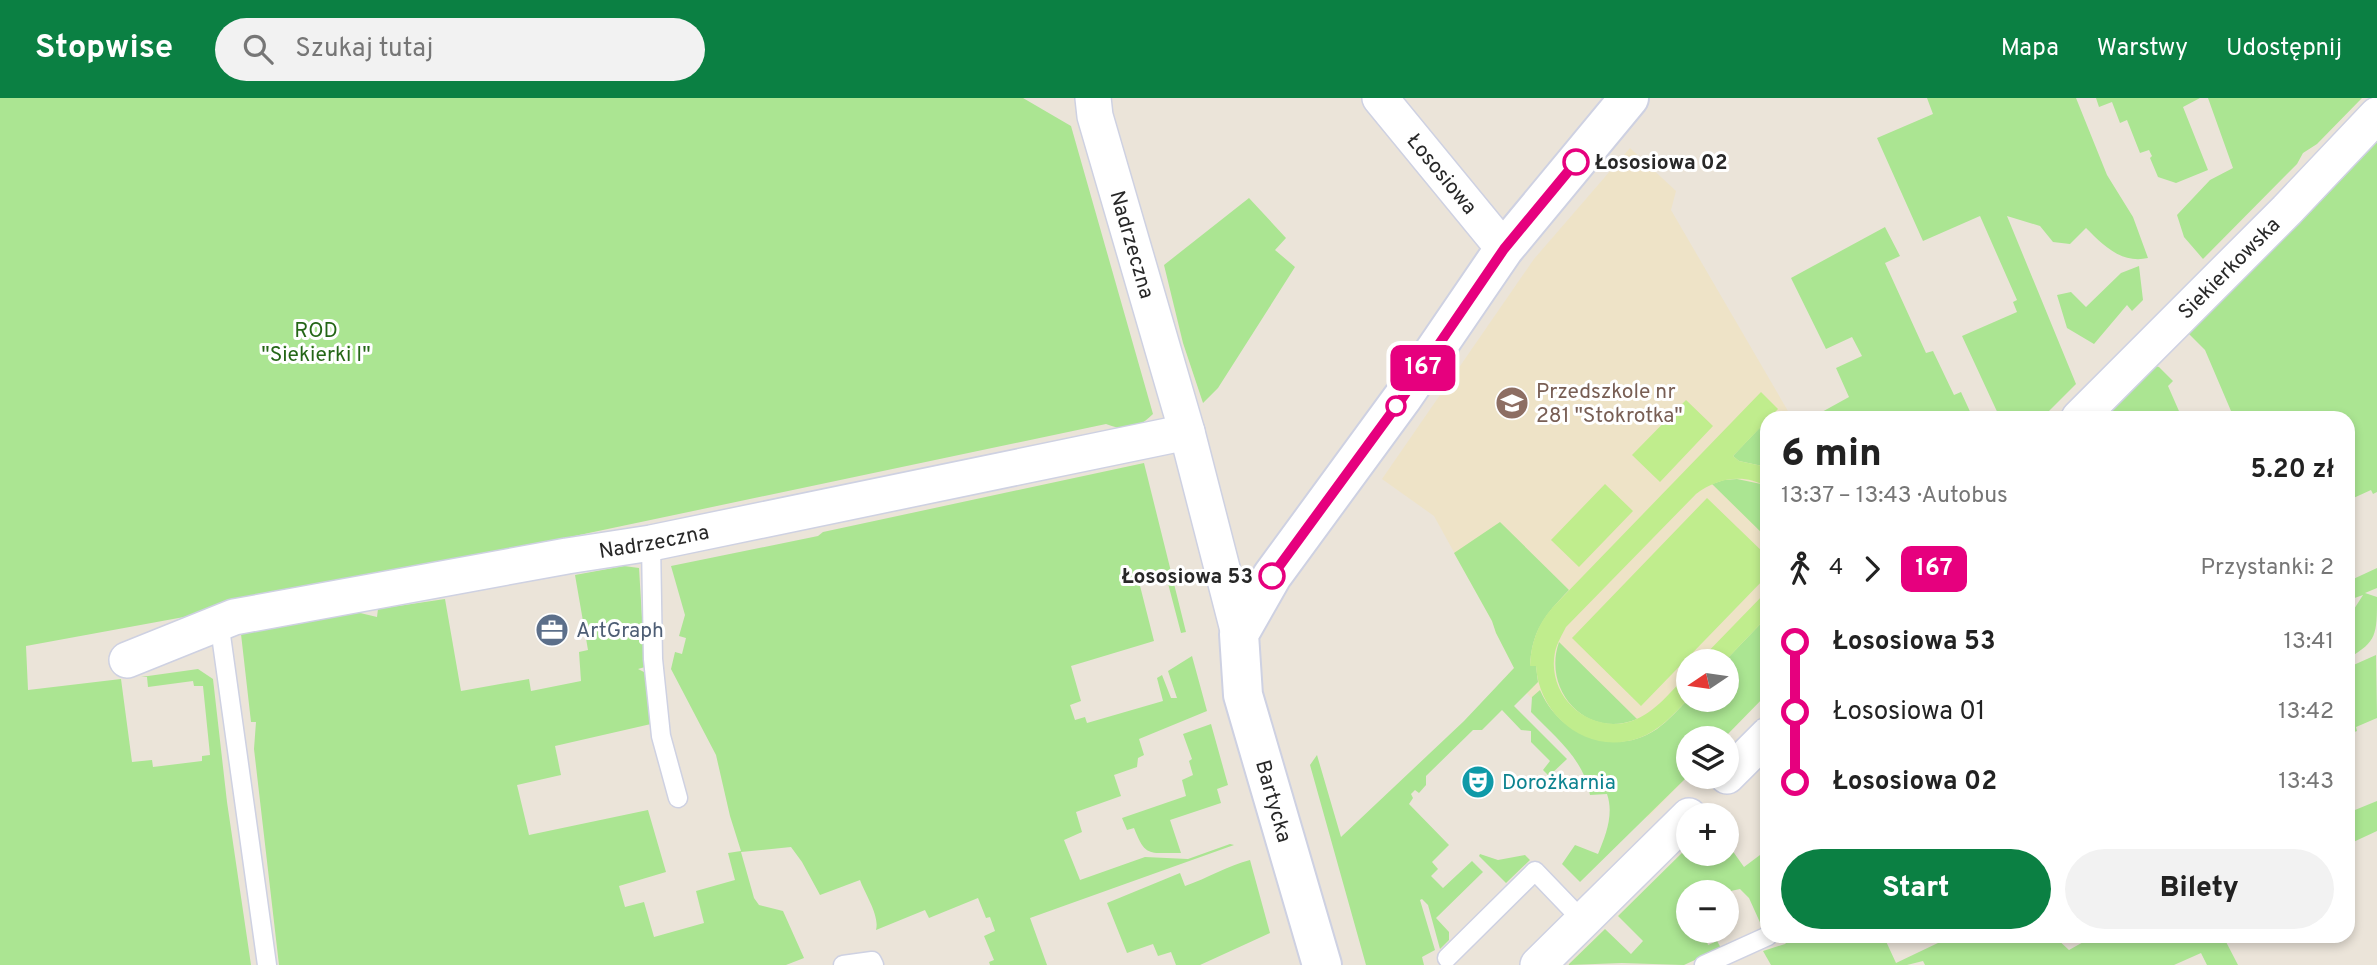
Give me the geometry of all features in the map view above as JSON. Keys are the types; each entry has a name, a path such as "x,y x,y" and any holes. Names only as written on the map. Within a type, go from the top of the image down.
{"street":[{"name":"Nadrzeczna","path":"1093,98 1095,116 1187,432 1239,634"},
{"name":"Łososiowa","path":"1380,98 1504,249"},
{"path":"1239,634 1288,554 1403,397 1504,249 1629,98"},
{"name":"Siekierkowska","path":"2086,411 2287,210 2377,115"},
{"name":"Nadrzeczna","path":"127,660 219,621 566,556 651,543 1187,432"},
{"name":"Bartycka","path":"1239,634 1243,695 1322,965"},
{"path":"1739,765 1760,743"},
{"path":"1702,803 1715,789"},
{"path":"1538,965 1676,829"}],"lane":[{"path":"651,543 653,659 661,736 678,798"},
{"path":"219,621 268,965"},
{"path":"1447,958 1535,872 1583,921"},
{"path":"1704,965 1760,940"},
{"path":"844,965 872,961 874,965"}],"shaded area":[{"path":"1630,148 1676,191 1671,210 1788,411 1760,411 1760,701 1736,726 1676,726 1676,788 1648,817 1508,674 1514,668 1492,621 1434,516 1382,479 1534,259"}],"green space":[{"name":"ROD \"Siekierki I\"","path":"0,98 1023,98 1071,126 1153,414 1131,428 1106,424 233,608 26,646 28,690 121,679 132,762 152,760 153,767 202,761 202,756 210,755 203,686 194,686 193,681 148,687 147,677 141,677 198,669 213,679 227,802 251,965 0,965"},
{"path":"1927,98 2076,98 2107,175 2133,217 2148,258 2121,256 2106,247 2086,228 2070,244 2053,242 2040,226 2007,216 2076,384 2049,411 1997,411 1962,336 2017,312 2013,302 2017,300 1980,216 1923,241 1877,138 1933,114"},
{"path":"2096,98 2200,98 2183,107 2208,170 2176,183 2158,177 2149,150 2140,153 2127,120 2120,123 2112,102 2099,107"},
{"path":"2208,98 2362,98 2317,144 2303,153 2297,164 2203,259 2184,237 2177,215 2210,180 2233,168"},
{"path":"2377,141 2377,492 2373,494 2371,490 2355,497 2355,411 2231,411 2205,350 2185,330"},
{"path":"1249,198 1286,238 1275,250 1295,267 1218,388 1203,403 1183,343 1164,265"},
{"path":"1885,227 1900,256 1885,263 1926,353 1933,351 1954,395 1961,392 1970,411 1824,411 1849,397 1836,368 1862,356 1852,337 1826,349 1791,278"},
{"path":"2139,266 2143,300 2132,311 2127,305 2094,344 2067,328 2057,295 2071,292 2086,307 2121,273"},
{"path":"2148,364 2159,367 2173,381 2168,386 2179,411 2102,411"},
{"path":"1761,392 1778,409 1760,411 1760,428 1733,456 1739,461 1760,466 1760,484 1731,479 1713,484 1696,494 1566,627 1558,642 1554,668 1557,683 1564,697 1586,717 1616,724 1632,721 1648,713 1676,686 1676,712 1672,716 1646,735 1620,742 1602,742 1585,737 1570,728 1546,701 1536,666 1530,666 1533,642 1547,614"},
{"path":"1686,400 1713,426 1660,482 1632,455"},
{"path":"1760,427 1760,466 1739,461 1733,456"},
{"path":"1144,463 1186,632 1181,633 1165,572 1138,578 1154,641 1071,666 1081,701 1070,705 1075,720 1085,717 1087,723 1163,701 1157,678 1162,675 1171,698 1177,698 1168,671 1192,656 1207,711 1139,739 1144,755 1138,758 1137,767 1114,775 1121,796 1076,812 1082,832 1064,840 1080,880 1145,857 1188,859 1230,844 1234,845 1030,918 1047,965 990,965 989,962 994,960 984,936 995,931 978,898 929,918 925,910 876,930 874,912 860,880 820,895 791,847 741,852 754,898 759,905 783,911 804,958 786,965 279,965 254,749 256,722 251,722 241,634 356,612 377,617 378,609 445,599 461,691 529,679 531,691 581,681 579,652 588,650 575,575 624,566 639,568 645,667 638,669 646,673 651,724 555,746 561,775 517,785 529,835 648,810 666,872 619,886 625,907 644,902 654,937 704,923 696,891 735,880 728,853 741,851 716,755 671,669 675,652 682,654 686,638 679,636 685,615 671,566"},
{"path":"1737,479 1760,484 1760,531 1712,484"},
{"path":"1605,484 1633,511 1579,567 1551,540"},
{"path":"1707,498 1760,549 1760,583 1696,649 1676,649 1676,670 1641,706 1572,638"},
{"path":"1500,522 1569,590 1553,607 1537,633 1530,666 1536,666 1538,682 1514,706 1567,759 1549,776 1543,770 1550,761 1531,742 1531,731 1521,730 1502,710 1482,730 1473,730 1426,776 1426,785 1419,793 1415,790 1411,794 1413,798 1409,804 1449,845 1432,862 1438,869 1431,876 1443,888 1472,861 1483,872 1436,918 1449,932 1449,940 1440,949 1428,905 1420,900 1435,950 1422,957 1424,965 1366,965 1310,765 1317,755 1341,837 1464,721 1514,668 1492,621 1454,553"},
{"path":"2377,568 2377,588 2365,593 2377,597 2376,629 2365,647 2355,654 2355,608 2363,595 2355,598 2355,578"},
{"path":"1760,598 1760,624 1736,649 1711,649"},
{"path":"1760,624 1760,701 1736,726 1676,726 1676,788 1580,882 1562,864 1575,845 1598,854 1609,817 1607,794 1590,795 1582,770 1575,760 1531,712 1532,697 1540,690 1560,719 1574,730 1606,741 1640,737 1657,729 1674,714 1740,712 1740,649 1736,649"},
{"path":"1559,642 1637,719 1619,724 1601,723 1586,717 1573,707 1557,678 1555,660"},
{"path":"2376,655 2377,718 2356,727 2355,732 2355,664"},
{"path":"1211,724 1228,785 1217,789 1221,803 1170,820 1181,853 1150,852 1142,845 1134,828 1127,830 1122,818 1186,796 1182,780 1193,775 1189,761 1192,759 1183,734"},
{"path":"2377,801 2377,831 2355,841 2355,810"},
{"path":"1480,854 1498,860 1525,855 1530,860 1506,883"},
{"path":"1760,855 1760,922 1749,898 1739,889 1739,880 1676,880 1676,943 1718,943 1721,948 1684,965 1568,965 1605,929 1631,954 1643,941 1618,916 1676,859 1676,866 1739,866 1739,860 1744,867"},
{"path":"1250,860 1270,933 1200,965 1176,965 1171,952 1158,956 1153,944 1127,953 1107,903 1180,873 1185,886"},
{"path":"1887,943 1896,963 1938,943 2061,943 2069,950 2082,943 2227,943 2238,965 2207,965 2201,953 2174,965 1925,965 1923,961 1907,965 1771,965 1763,951 1785,944"}],"bus line":[{"name":"167","path":"1272,576 1403,397 1504,249 1576,162"}],"place":[{"name":"Łososiowa 02","path":"1576,162"},
{"name":"Przedszkole nr 281 \"Stokrotka\"","path":"1512,403"},
{"name":"Łososiowa 53","path":"1272,576"},
{"name":"ArtGraph","path":"552,630"},
{"name":"Dorożkarnia","path":"1478,782"}]}
